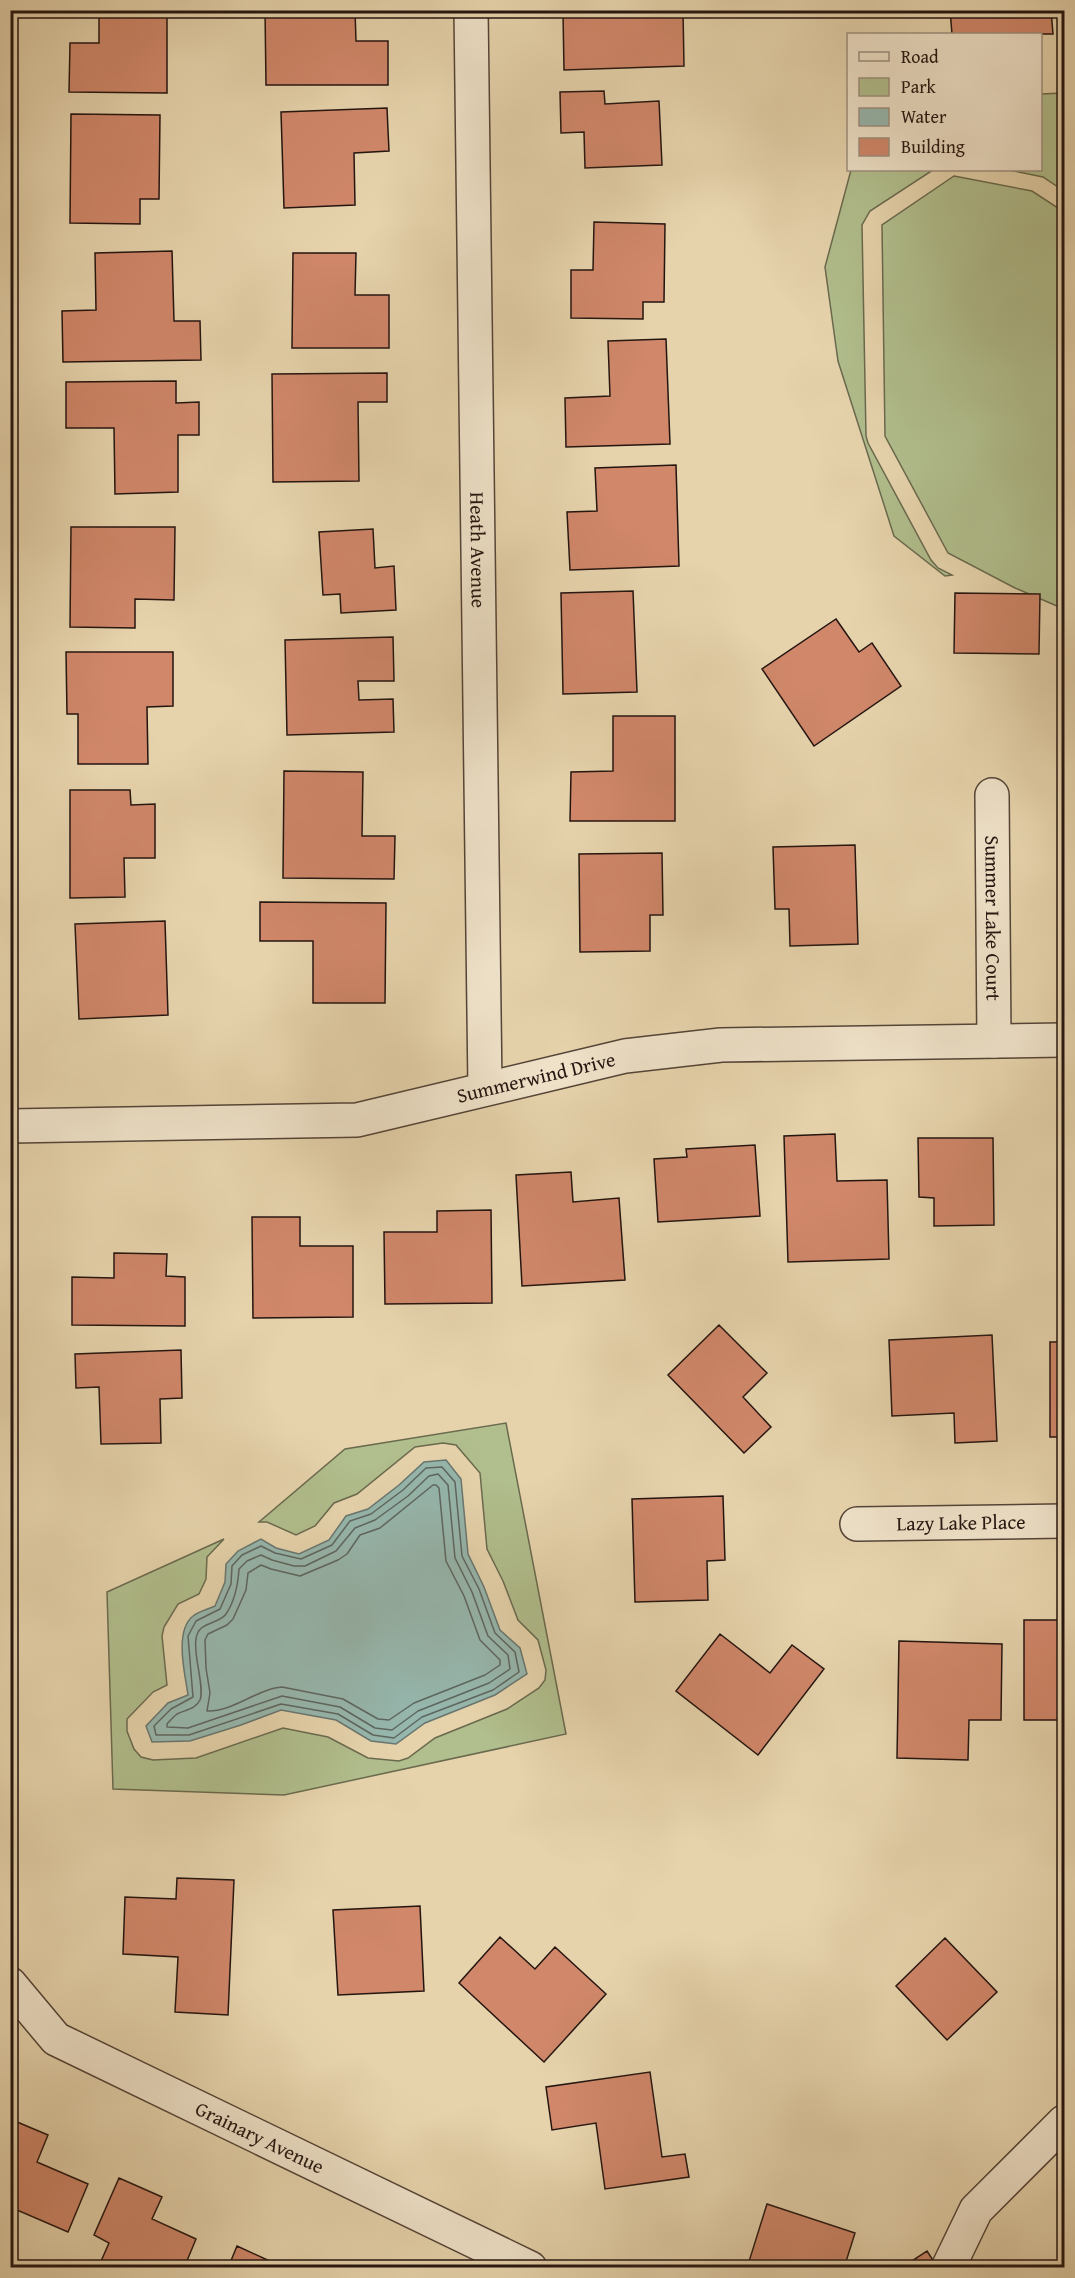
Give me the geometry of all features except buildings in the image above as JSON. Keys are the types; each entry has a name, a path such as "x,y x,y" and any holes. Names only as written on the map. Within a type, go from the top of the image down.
{"street":[{"name":"Heath Avenue","path":"471,10 485,1089"},
{"name":"Summer Lake Court","path":"992,795 994,1041"},
{"name":"Summerwind Drive","path":"10,1126 357,1120 625,1056 721,1045 1065,1040"},
{"name":"Lazy Lake Place","path":"857,1524 1065,1521"},
{"name":"Grainary Avenue","path":"10,1983 56,2039 530,2268"},
{"path":"948,2268 976,2210 1065,2122"}],"green space":[{"path":"1064,93 1064,191 1043,177 1014,171 1042,171 1042,94"},
{"path":"851,171 931,171 870,211 862,225 866,436 931,560 938,568 952,575 945,576 894,536 838,361 825,267"},
{"path":"954,176 1032,191 1064,212 1064,609 1015,588 948,553 885,436 882,225"},
{"path":"506,1423 566,1734 284,1795 113,1789 107,1592 224,1539 207,1557 206,1579 199,1594 178,1604 164,1627 162,1636 167,1685 153,1692 127,1719 127,1731 134,1749 141,1757 153,1760 196,1758 283,1728 328,1737 368,1758 399,1761 408,1758 435,1738 507,1709 539,1688 545,1680 546,1670 538,1640 518,1620 503,1581 487,1549 480,1473 456,1445 443,1443 415,1447 357,1494 334,1503 315,1526 296,1535 267,1522 259,1522 345,1449"}],"water":[{"path":"446,1460 461,1479 468,1554 484,1587 500,1630 520,1648 527,1674 495,1695 425,1723 396,1744 371,1741 336,1720 281,1710 190,1741 152,1742 146,1726 168,1703 188,1695 182,1653 182,1642 187,1623 195,1614 215,1606 225,1582 226,1564 238,1551 261,1539 276,1548 299,1554 329,1540 346,1516 368,1509 424,1462"}]}
